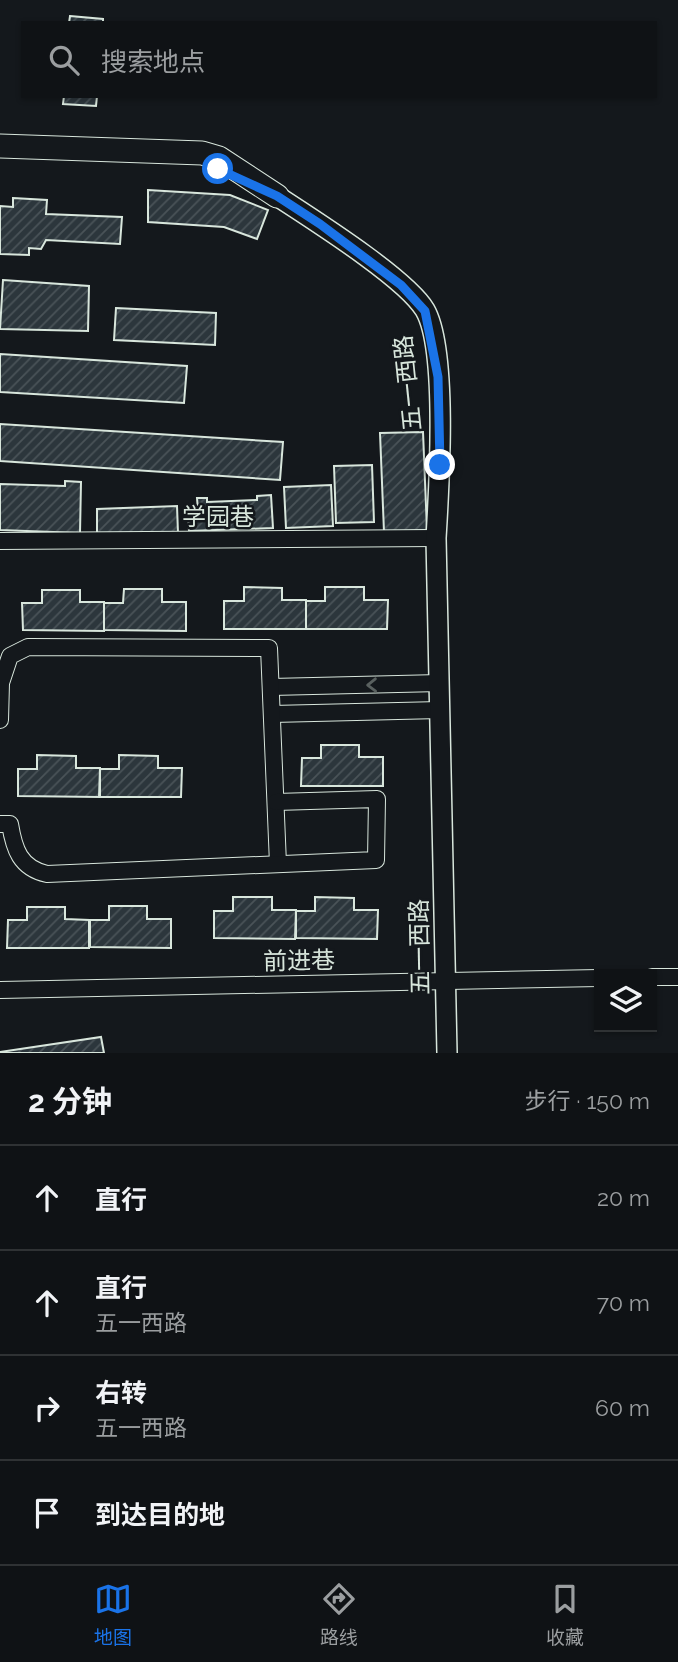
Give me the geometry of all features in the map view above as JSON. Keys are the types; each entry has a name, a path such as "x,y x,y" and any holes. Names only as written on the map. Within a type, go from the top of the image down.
{"main road":[{"name":"五一西路","path":"0,146 202,153 219,158 277,196"},
{"path":"0,161 218,169 277,196"}],"street":[{"name":"五一西路","path":"277,196 401,285 425,311 438,377 440,465 436,538 447,1053"},
{"name":"学园巷","path":"0,541 436,538"},
{"path":"0,720 1,683 10,656 28,647 270,648 278,864"},
{"path":"271,687 440,683"},
{"path":"272,714 440,710"},
{"path":"0,824 10,824 13,846 24,864 33,871 47,874 376,860 377,799 276,802"},
{"path":"657,977 678,977"},
{"name":"前进巷","path":"0,990 594,978"}],"building":[{"path":"70,16 103,19 103,21 69,21"},
{"path":"64,98 97,98 96,106 63,104"},
{"path":"148,190 230,195 268,210 257,239 224,227 148,222"},
{"path":"13,198 47,200 46,214 122,217 120,244 46,240 41,249 29,248 29,255 0,254 0,206 13,207"},
{"path":"3,280 89,286 88,331 0,329"},
{"path":"116,308 216,313 215,345 114,340"},
{"path":"0,354 187,366 184,403 0,392"},
{"path":"0,424 283,442 280,480 0,461"},
{"path":"423,432 427,530 384,532 380,433"},
{"path":"372,465 374,522 336,523 334,466"},
{"path":"65,481 81,482 80,533 0,530 0,484 65,486"},
{"path":"331,485 333,526 286,528 284,487"},
{"path":"271,495 273,528 189,531 188,511 198,510 197,498 207,498 207,502 257,500 257,496"},
{"path":"177,506 178,533 97,536 97,509"},
{"path":"244,587 282,588 282,600 306,600 306,629 224,629 224,601 244,601"},
{"path":"325,587 364,587 364,600 388,600 387,629 306,629 306,601 325,601"},
{"path":"124,589 162,589 162,602 186,602 186,631 104,630 104,603 123,603"},
{"path":"42,590 80,590 80,602 104,602 104,631 23,630 22,603 42,603"},
{"path":"321,745 359,745 359,757 383,757 383,786 301,786 302,758 321,758"},
{"path":"37,755 76,756 76,768 100,768 99,797 18,796 18,769 37,769"},
{"path":"119,755 158,756 158,768 182,768 181,797 100,797 100,769 119,769"},
{"path":"233,897 272,897 272,910 296,910 295,939 214,938 214,911 233,911"},
{"path":"315,897 354,898 354,910 378,910 377,939 296,938 296,911 315,911"},
{"path":"109,906 147,906 147,919 171,919 171,948 90,947 90,920 109,920"},
{"path":"27,907 65,907 65,919 89,920 89,948 7,948 8,920 27,920"},
{"path":"101,1037 104,1053 0,1053 0,1052"}],"route":[{"path":"218,169 277,196 320,224 401,285 425,311 438,377 440,465"}]}
